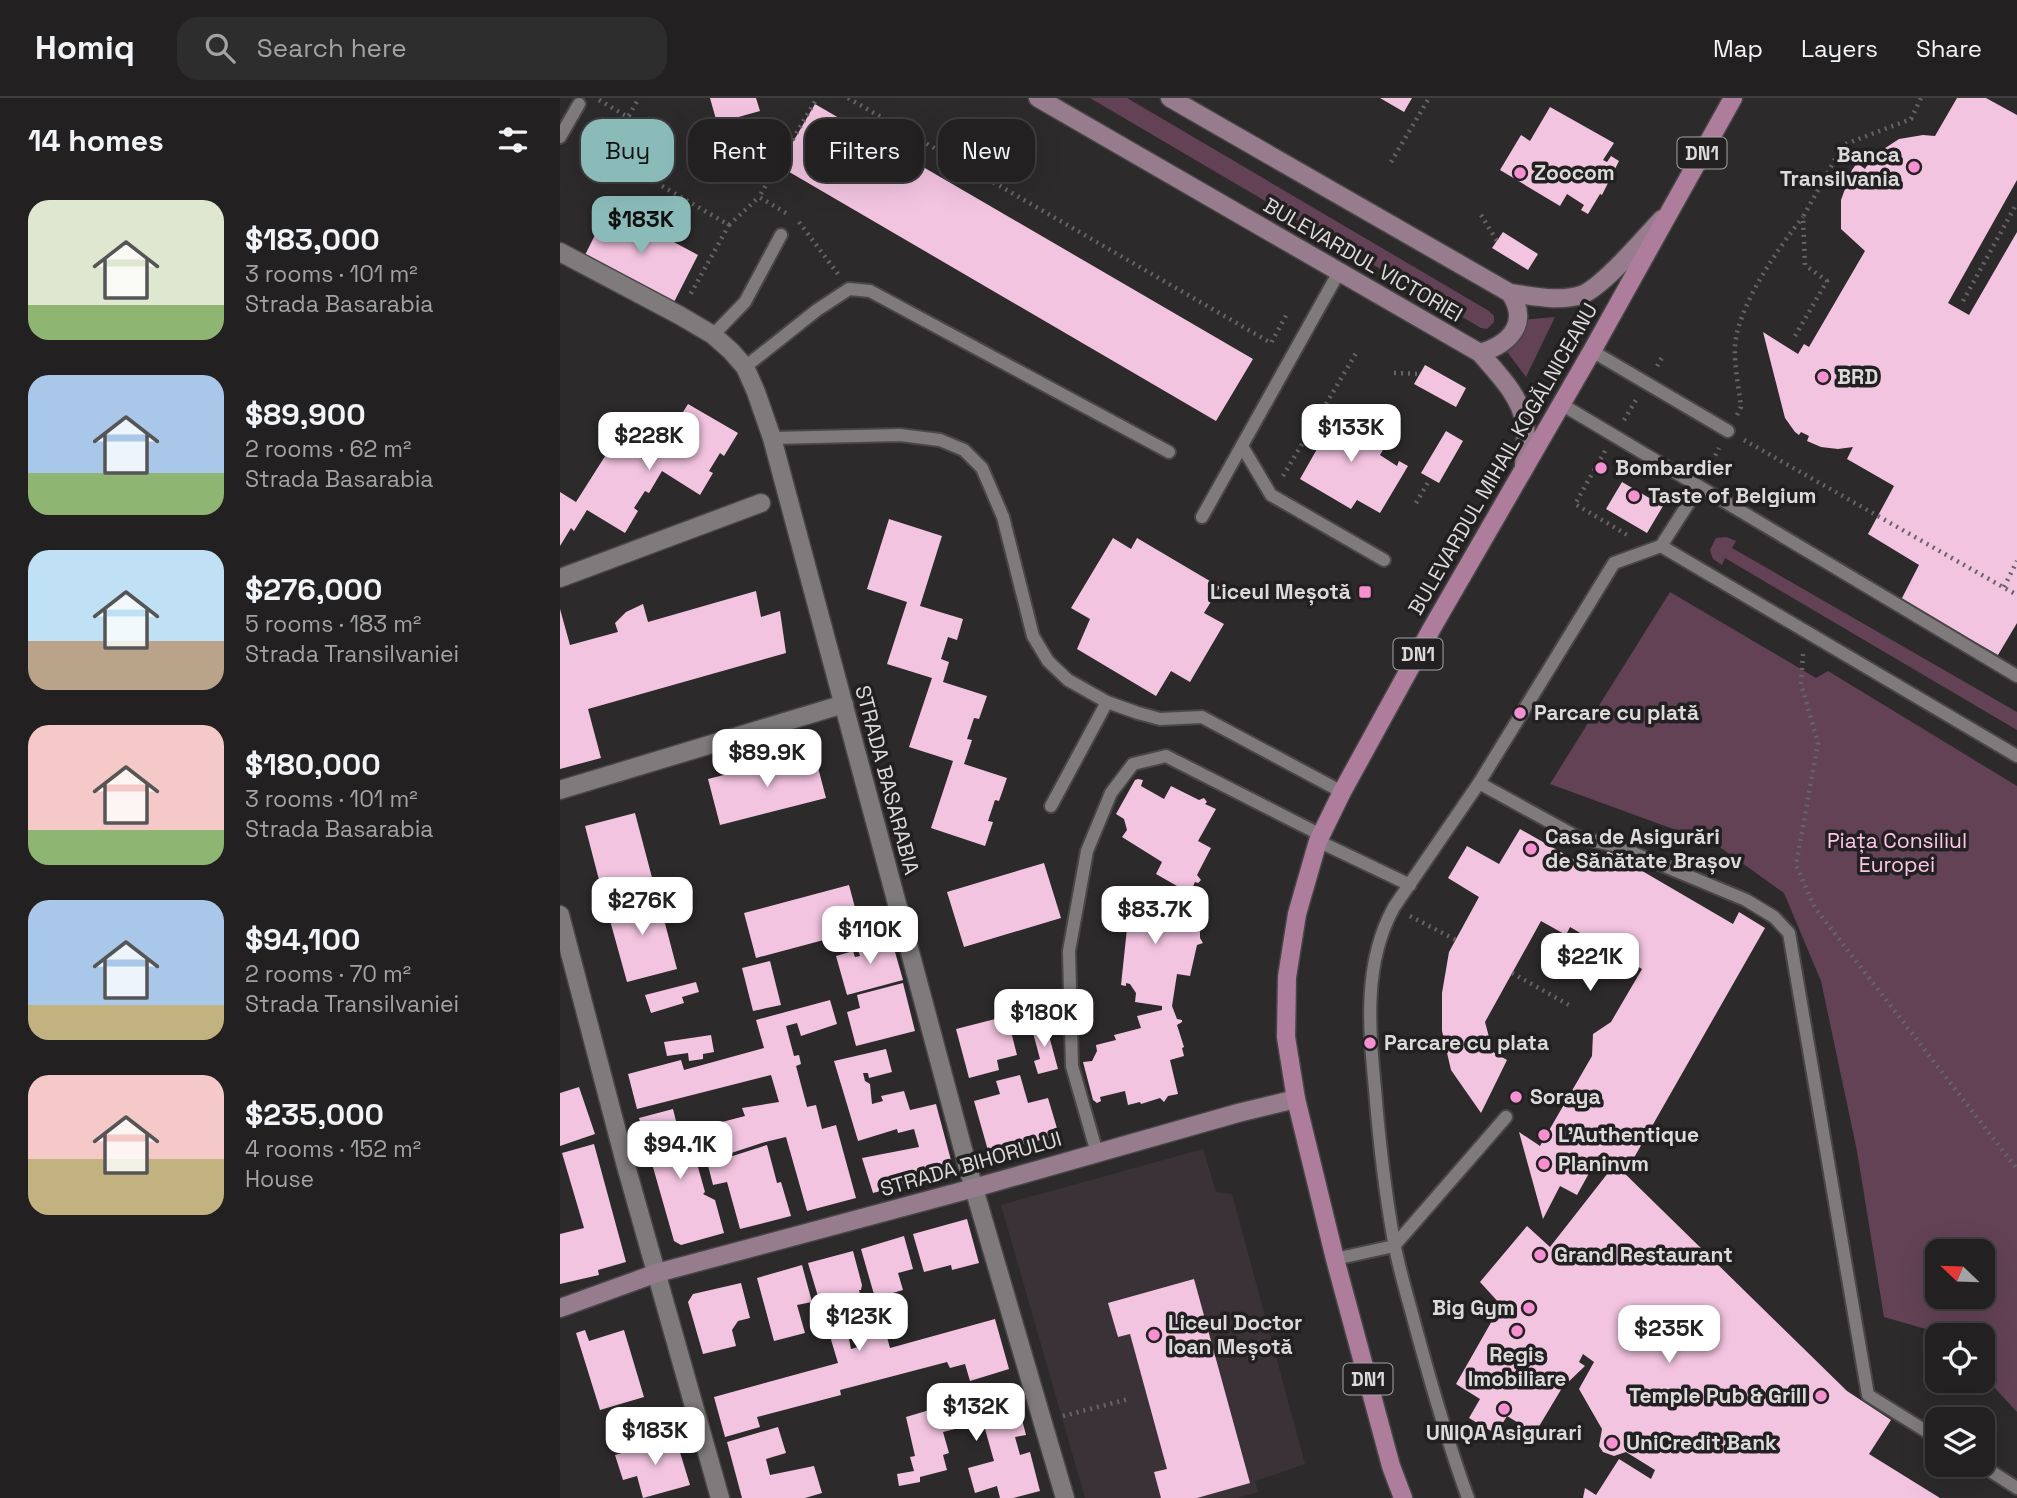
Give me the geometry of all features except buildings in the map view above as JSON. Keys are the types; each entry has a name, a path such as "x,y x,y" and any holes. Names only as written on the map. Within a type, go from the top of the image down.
{"main road":[{"name":"BULEVARDUL VICTORIEI","path":"1038,98 1480,353 1507,383 1525,424 1524,469"},
{"name":"BULEVARDUL VICTORIEI","path":"1170,98 1510,293 1553,298 1583,295 1619,265 1671,209"},
{"name":"BULEVARDUL MIHAIL KOGĂLNICEANU","path":"1403,1498 1391,1466 1335,1259 1296,1099 1286,1037 1287,977 1297,914 1319,838 1342,792 1733,98"},
{"path":"1480,353 1496,348 1509,338 1517,323 1519,306 1510,293"},
{"name":"STRADA BIHORULUI","path":"560,1308 657,1273 1296,1099"}],"street":[{"name":"STRADA BASARABIA","path":"560,252 713,335 745,367 756,392 772,439 974,1188 1065,1498"},
{"path":"560,578 761,503"},
{"path":"560,790 844,704"},
{"path":"560,915 626,1166 720,1498"}],"lane":[{"path":"560,137 579,104"},
{"path":"713,335 745,302 781,235"},
{"path":"1202,517 1339,272"},
{"path":"745,367 817,310 849,289 870,291 1169,452"},
{"path":"1592,351 1728,431"},
{"path":"1561,404 2017,676"},
{"path":"772,439 900,435 940,440 964,450 982,468 1003,517 1033,636 1048,661 1068,680 1107,702 1160,719 1202,717 1342,792"},
{"path":"1242,446 1272,495 1384,560"},
{"path":"1468,1498 1444,1432 1394,1246 1371,1051 1370,983 1382,928 1479,783 1614,563 1661,546 1699,487"},
{"path":"1661,546 2017,756"},
{"path":"1051,806 1107,702"},
{"path":"1097,1153 1072,1066 1069,951 1087,851 1111,793 1133,764 1166,756 1410,885"},
{"path":"1479,783 1579,838 1614,845 1746,900 1774,918 1788,933 1868,1395 1925,1431"},
{"path":"1335,1259 1394,1246 1506,1117"},
{"path":"1995,1474 2017,1488"}],"path":[{"path":"595,98 628,117 662,186 729,225"},
{"path":"628,117 639,98"},
{"path":"679,315 729,225 759,197 817,98"},
{"path":"848,98 1271,343 1288,312"},
{"path":"1391,163 1429,98"},
{"path":"1699,487 1741,407 1735,349 1738,323 1781,244 1803,217 1843,145 1911,119 1921,98"},
{"path":"759,197 801,223 849,289"},
{"path":"1963,301 2017,203"},
{"path":"1481,215 1497,241"},
{"path":"1795,336 1827,281 1805,265 1803,217"},
{"path":"1272,495 1358,350"},
{"path":"1632,537 1575,504 1663,356"},
{"path":"1394,373 1420,374"},
{"path":"1728,431 2017,595"},
{"path":"1416,503 1430,479"},
{"path":"2004,587 2017,561"},
{"path":"1803,649 1801,684 1818,743 1797,865 1815,908 2017,1169"},
{"path":"1394,907 1455,940"},
{"path":"1513,973 1569,1005"}],"shaded area":[{"name":"Liceul Doctor Ioan Meșotă","path":"1203,1149 1216,1192 1232,1194 1305,1464 1255,1481 1258,1492 1237,1498 1085,1498 1001,1205"}],"green space":[{"path":"1090,98 1127,98 1489,311 1494,316 1494,322 1487,329 1481,328"},
{"path":"1555,317 1526,377 1505,349 1520,320"},
{"path":"1726,537 1736,541 1732,548 2017,712 2017,730 1725,558 1722,565 1713,559 1710,550 1716,538"},
{"name":"Piața Consiliul Europei","path":"1670,592 1816,678 1828,671 2017,786 2017,1412 1995,1388 1995,1323 1925,1323 1925,1329 1884,1317 1857,1151 1821,981 1784,893 1717,845 1550,784"}],"place":[{"name":"Banca Transilvania","path":"1914,167"},
{"name":"Zoocom","path":"1520,173"},
{"name":"BRD","path":"1823,377"},
{"name":"Bombardier","path":"1601,468"},
{"name":"Taste of Belgium","path":"1634,496"},
{"name":"Liceul Meșotă","path":"1365,592"},
{"name":"Parcare cu plată","path":"1520,713"},
{"name":"Casa de Asigurări de Sănătate Brașov","path":"1531,849"},
{"name":"Parcare cu plata","path":"1370,1043"},
{"name":"Soraya","path":"1516,1097"},
{"name":"L'Authentique","path":"1544,1135"},
{"name":"Planinvm","path":"1544,1164"},
{"name":"Grand Restaurant","path":"1540,1255"},
{"name":"Big Gym","path":"1529,1308"},
{"name":"Regis Imobiliare","path":"1517,1331"},
{"name":"Liceul Doctor Ioan Meșotă","path":"1154,1335"},
{"name":"Temple Pub & Grill","path":"1821,1396"},
{"name":"UNIQA Asigurari","path":"1504,1409"},
{"name":"UniCredit Bank","path":"1612,1443"}]}
